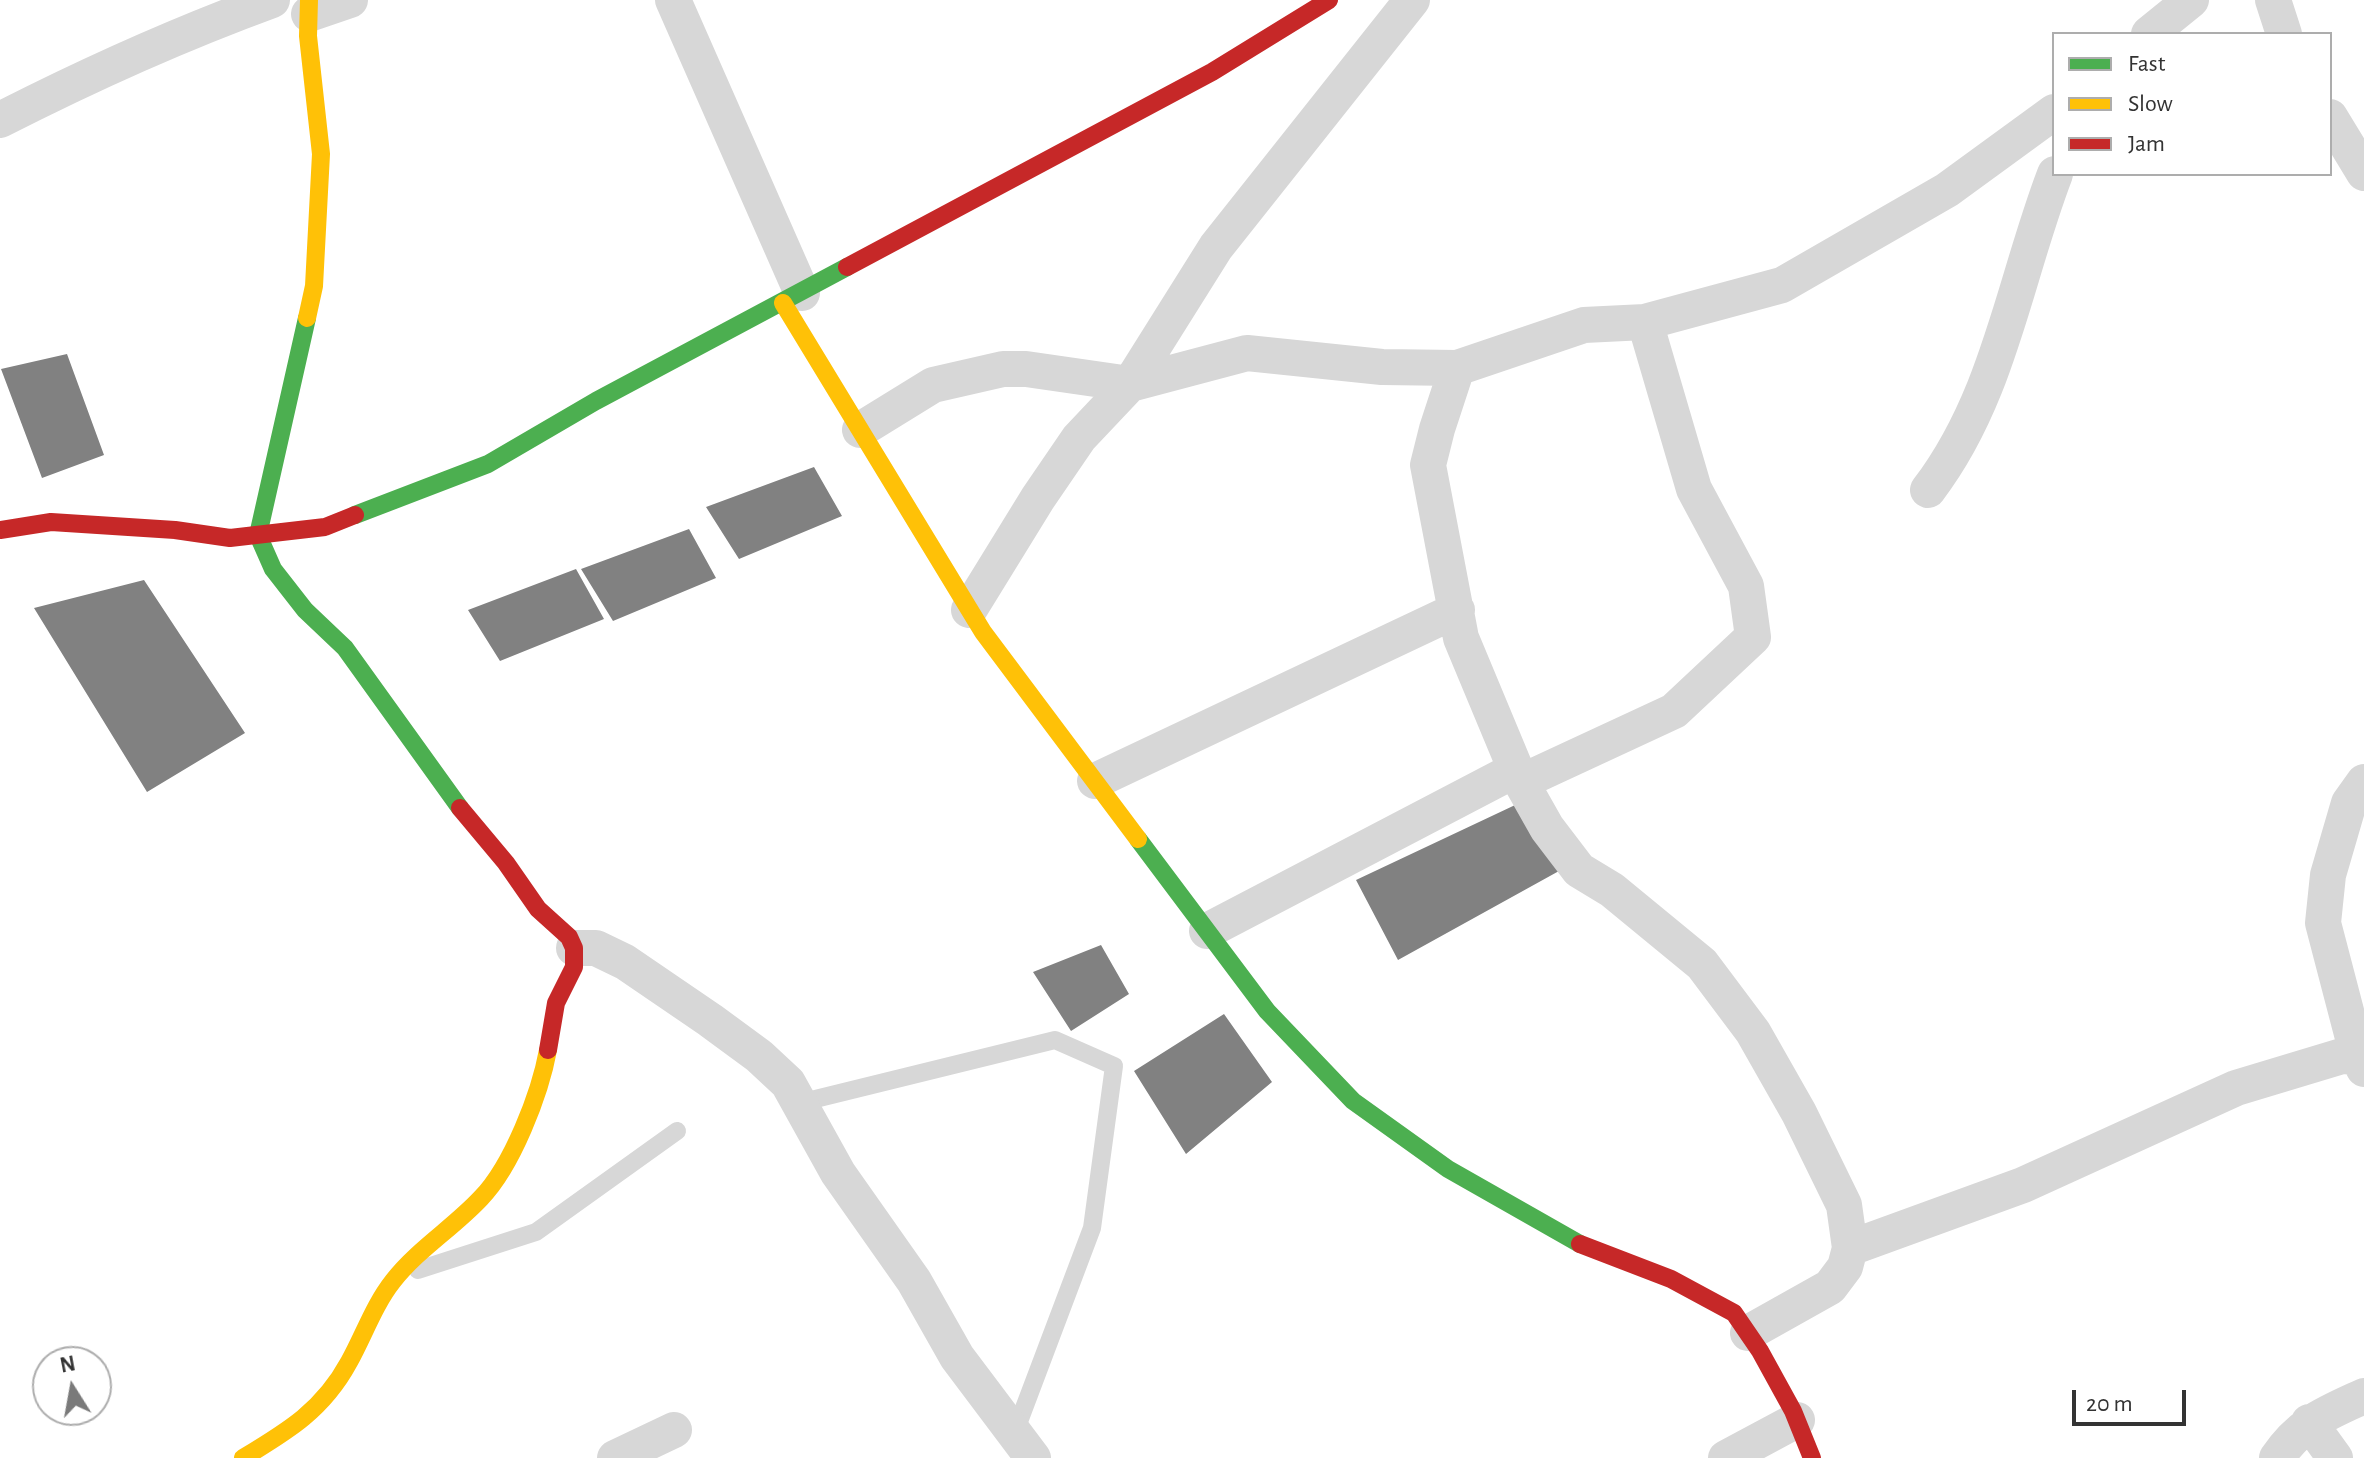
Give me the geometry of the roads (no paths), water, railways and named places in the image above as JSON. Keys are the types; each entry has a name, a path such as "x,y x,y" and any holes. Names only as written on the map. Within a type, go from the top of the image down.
{"street":[{"path":"0,120 80,80 272,0"},
{"path":"243,1458 323,1403 385,1292 406,1264 481,1199 503,1172 543,1076 556,1003 574,967 574,948 569,937 538,909 506,863 460,808 345,648 305,610 273,569 258,535 314,286 321,154 308,36 309,7 350,0"},
{"path":"673,0 792,298 860,430 983,632 1267,1011 1353,1101 1448,1169 1568,1240 1671,1279 1734,1313 1797,1420 1812,1458"},
{"path":"0,530 51,522 175,530 230,538 325,527 488,464 596,401 1212,72 1329,0"},
{"path":"969,610 1079,438 1130,384 1216,247 1412,0"},
{"path":"2151,32 2191,0"},
{"path":"2273,0 2283,32"},
{"path":"860,430 933,385 1003,369 1130,384 1247,353 1382,367 1457,368 1584,325 1645,322 1782,285 1947,190 2052,113"},
{"path":"2332,120 2364,173"},
{"path":"1928,490 1954,453 1986,390 2054,176"},
{"path":"1207,931 1518,776 1674,711 1753,637 1746,586 1694,489 1645,322"},
{"path":"1457,368 1428,465 1461,638 1518,776 1547,828 1579,870 1612,890 1702,964 1753,1032 1829,1171 1844,1205 1850,1248 1845,1267 1830,1287 1748,1333"},
{"path":"1095,781 1457,610"},
{"path":"2361,1063 2323,923 2328,875 2349,803 2364,782"},
{"path":"574,948 596,948 625,962 759,1056 788,1083 838,1173 914,1281 957,1357 1024,1445"},
{"path":"1850,1248 2023,1185 2236,1088 2342,1056 2361,1063"},
{"path":"2277,1458 2309,1422 2364,1396"},
{"path":"1726,1458 1797,1420"},
{"path":"2309,1422 2335,1458"},
{"path":"615,1458 674,1430"}],"lane":[{"path":"799,1103 1055,1040 1114,1066 1092,1228 1024,1445"},
{"path":"396,1277 536,1232 677,1131"}]}
